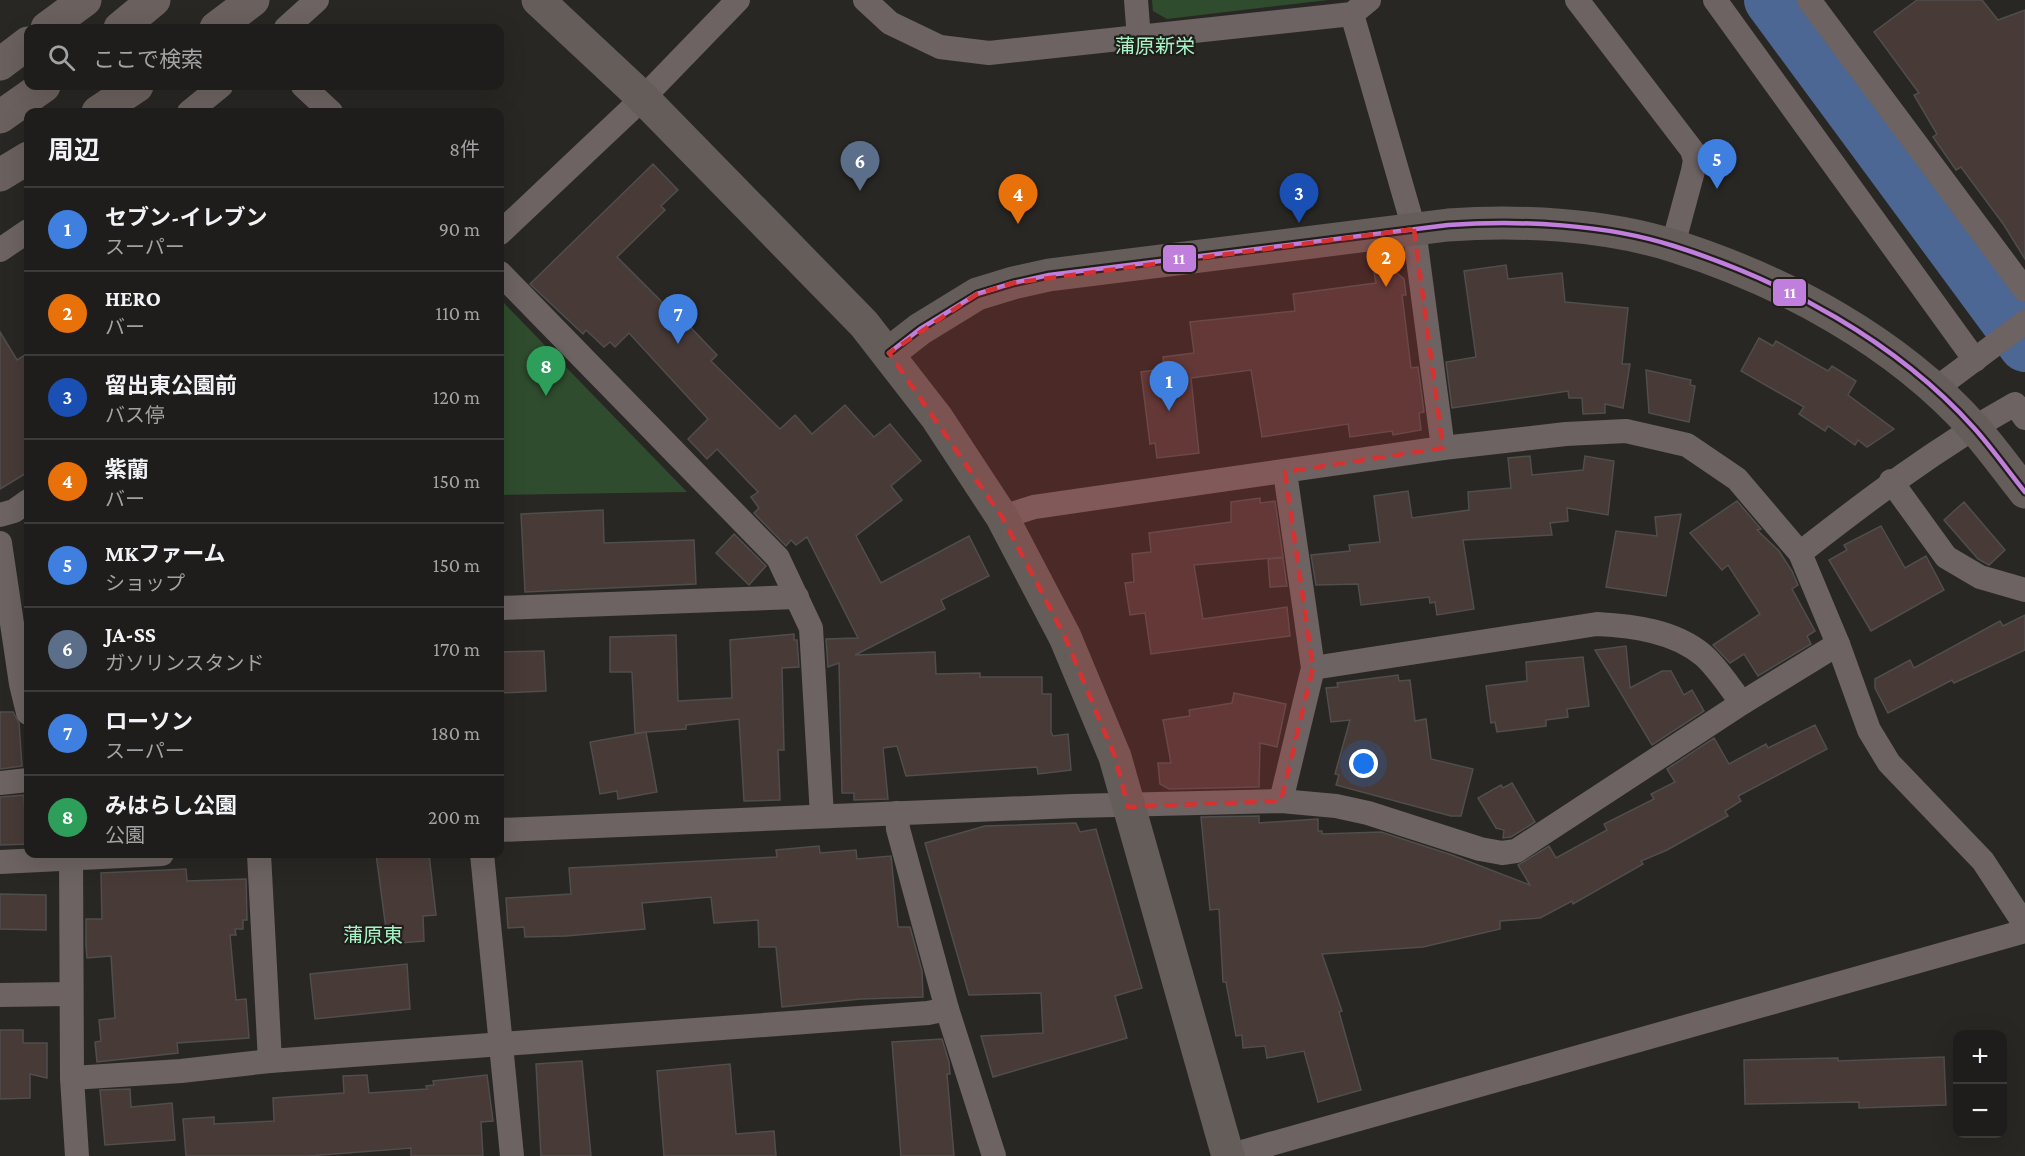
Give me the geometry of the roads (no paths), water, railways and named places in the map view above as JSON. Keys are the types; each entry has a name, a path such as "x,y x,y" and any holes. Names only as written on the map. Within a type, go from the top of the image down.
{"highway":[{"path":"52,24 85,0"},
{"path":"125,24 154,0"},
{"path":"221,24 253,0"},
{"path":"0,64 24,46"},
{"path":"0,117 38,90"},
{"path":"104,108 131,90"},
{"path":"0,175 24,160"}],"street":[{"path":"290,24 316,0"},
{"path":"538,0 643,98 864,324 889,353 937,418 1002,517 1065,637 1115,757 1228,1156 2025,931"},
{"path":"504,230 643,98 738,0"},
{"path":"865,0 890,23 940,47 989,53 1139,39 1360,7 1414,229 1443,448"},
{"path":"1136,0 1139,39"},
{"path":"1577,0 1692,150 1695,160 1693,171 1673,245"},
{"path":"1715,0 1975,360"},
{"path":"1819,4 2025,290"},
{"path":"194,108 216,90"},
{"path":"307,90 327,108"},
{"path":"889,353 920,329 977,294 1049,275 1477,223 1550,226 1617,234 1673,245 1813,304 1899,360 1934,390 1973,427 2025,492"},
{"path":"0,250 24,234"},
{"path":"504,277 778,558 811,628 822,816"},
{"path":"1934,390 2025,322"},
{"path":"1800,553 1892,481 1973,427 2015,404 2025,418"},
{"path":"1002,517 1034,507 1443,448 1566,434 1626,431 1687,445 1737,479 1800,553 1838,644 1869,730 1889,763 1983,861 2025,925"},
{"path":"1281,801 1314,668 1285,472"},
{"path":"1892,481 1946,557 1980,577 2025,590"},
{"path":"0,514 14,511 24,504"},
{"path":"0,543 24,696"},
{"path":"504,608 797,597"},
{"path":"1314,668 1597,624 1637,627 1677,639 1704,656 1742,703"},
{"path":"504,830 897,813 1281,801 1336,806 1368,813 1480,849 1502,853 1516,851 1742,703 1838,644"},
{"path":"0,783 24,780"},
{"path":"897,813 898,829 947,1009 994,1156"},
{"path":"0,861 43,858"},
{"path":"72,858 70,994 77,1156"},
{"path":"259,858 270,1061"},
{"path":"482,858 512,1156"},
{"path":"0,995 70,994"},
{"path":"72,1078 181,1071 270,1061 502,1046 928,1013 947,1009"}],"waterway":[{"path":"1770,0 2025,346"}],"place":[{"name":"MKファーム","path":"1717,189"},
{"name":"JA-SS","path":"860,191"},
{"name":"留出東公園前","path":"1299,223"},
{"name":"紫蘭","path":"1018,224"},
{"name":"HERO","path":"1386,287"},
{"name":"ローソン","path":"678,344"},
{"name":"みはらし公園","path":"546,396"},
{"name":"セブン-イレブン","path":"1169,411"}],"district":[{"name":"蒲原新栄","path":"1155,46"},
{"name":"蒲原東","path":"373,935"}]}
